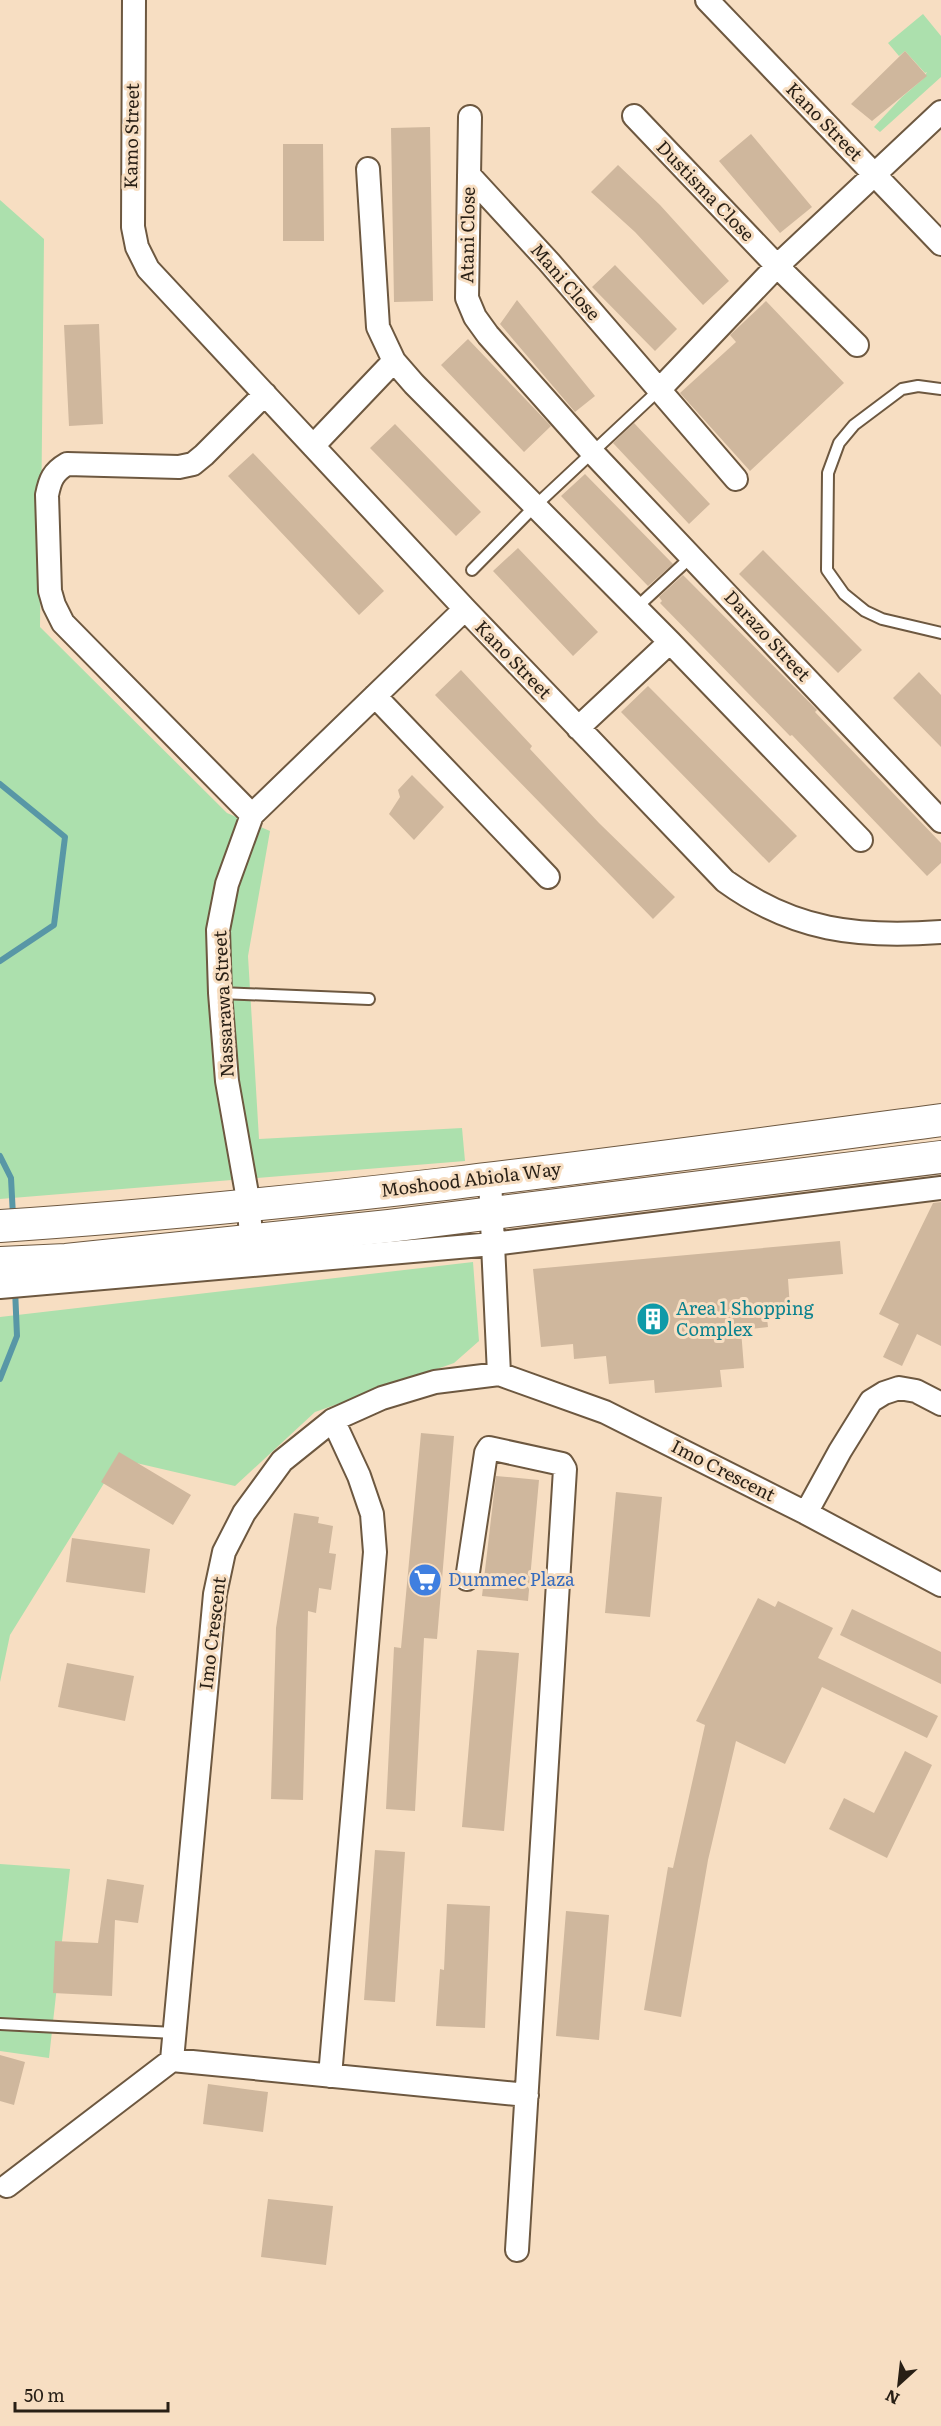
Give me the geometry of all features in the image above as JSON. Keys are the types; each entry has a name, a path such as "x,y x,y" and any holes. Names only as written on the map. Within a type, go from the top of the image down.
{"main road":[{"name":"Moshood Abiola Way","path":"0,1226 249,1205 490,1179 941,1120"},
{"name":"Moshood Abiola Way","path":"0,1279 66,1260 492,1213 941,1157"}],"street":[{"name":"Kamo Street","path":"134,0 133,227 137,247 148,269"},
{"name":"Kano Street","path":"707,0 941,244"},
{"path":"659,390 777,266 941,112"},
{"name":"Dustisma Close","path":"634,116 777,266"},
{"name":"Atani Close","path":"470,117 467,298 475,317 488,335 592,452"},
{"path":"368,170 378,327 394,361 861,840"},
{"name":"Mani Close","path":"469,175 549,262 736,479"},
{"path":"777,266 857,345"},
{"name":"Kano Street","path":"148,269 465,609 725,881 753,901 784,915 820,926 892,935 941,932"},
{"path":"313,446 394,361"},
{"path":"252,815 63,623 50,591 47,495 50,480 57,470 66,464 179,467 193,464 264,394"},
{"name":"Darazo Street","path":"592,452 941,821"},
{"name":"Nassarawa Street","path":"251,1240 249,1205 227,1081 218,930 222,906 252,815 465,609"},
{"path":"578,728 670,642"},
{"path":"375,696 548,877"},
{"path":"490,1179 499,1374"},
{"path":"0,1279 29,1285 493,1244 941,1188"},
{"name":"Imo Crescent","path":"172,2060 215,1594 224,1552 244,1513 282,1461 333,1420 382,1398 435,1382 499,1374 605,1412 806,1513 941,1585"},
{"path":"806,1513 871,1401 884,1393 898,1389 916,1390 941,1404"},
{"path":"330,2076 375,1552 372,1514 359,1476 333,1420"},
{"path":"467,1579 486,1453 489,1448 562,1464 565,1468 517,2250"},
{"path":"7,2186 172,2060 527,2094"}],"lane":[{"path":"941,389 918,386 902,389 854,425 839,443 828,473 826,570 844,594 866,611 882,619 941,633"},
{"path":"472,570 535,506 659,390"},
{"path":"636,608 691,556"},
{"path":"220,993 369,999"},
{"path":"0,2024 174,2034"}],"green space":[{"path":"923,14 941,36 941,77 880,132 874,127 902,97 923,79 927,72 925,73 905,51 899,56 888,43"},
{"path":"0,200 44,239 40,627 227,813 270,831 248,956 259,1139 462,1128 465,1161 0,1199"},
{"path":"473,1262 479,1341 454,1363 315,1412 235,1486 119,1459 10,1635 0,1682 0,1317"},
{"path":"0,1864 70,1869 49,2058 0,2051"}],"building":[{"path":"905,51 927,76 872,121 851,104"},
{"path":"430,127 433,301 394,302 391,128"},
{"path":"751,134 812,207 780,233 719,161"},
{"path":"283,144 323,144 324,241 283,241"},
{"path":"618,165 660,205 729,281 703,305 635,232 591,192"},
{"path":"615,265 677,329 655,351 592,287"},
{"path":"517,300 595,396 575,412 500,324"},
{"path":"766,301 844,383 750,471 680,393 736,342 730,335"},
{"path":"99,324 103,424 69,426 64,325"},
{"path":"468,339 551,426 524,452 441,365"},
{"path":"634,423 710,504 689,524 613,443"},
{"path":"395,424 481,512 456,536 370,448"},
{"path":"253,453 384,591 359,615 228,476"},
{"path":"585,474 673,564 648,586 561,496"},
{"path":"518,548 598,632 573,656 493,571"},
{"path":"763,550 862,650 838,673 739,574"},
{"path":"683,575 817,710 815,712 941,843 941,863 927,876 792,735 790,736 660,603 662,601 659,597"},
{"path":"461,670 532,746 530,749 599,823 675,897 653,919 435,695"},
{"path":"919,672 941,695 941,747 893,698"},
{"path":"648,686 797,836 769,863 621,712"},
{"path":"412,775 444,807 414,840 389,814 400,797 398,790"},
{"path":"941,1202 941,1346 917,1334 902,1366 883,1357 899,1324 879,1314 933,1203"},
{"name":"Area 1 Shopping Complex","path":"840,1241 843,1274 788,1279 790,1308 766,1310 768,1327 741,1330 744,1368 720,1370 722,1387 655,1393 654,1380 609,1384 606,1356 574,1359 573,1344 541,1347 533,1269"},
{"path":"421,1433 454,1436 437,1639 424,1638 415,1811 386,1809 394,1647 401,1648"},
{"path":"119,1452 191,1495 173,1525 101,1482"},
{"path":"496,1476 539,1480 528,1601 482,1596"},
{"path":"616,1492 662,1497 650,1617 605,1613"},
{"path":"294,1513 319,1517 318,1523 333,1526 329,1553 336,1554 331,1590 319,1588 316,1613 308,1611 303,1800 271,1799 276,1628"},
{"path":"72,1538 150,1549 145,1593 66,1582"},
{"path":"758,1598 775,1607 778,1601 833,1628 818,1658 938,1716 927,1738 822,1687 785,1764 736,1741 708,1860 681,2017 644,2010 668,1867 673,1868 705,1725 696,1721"},
{"path":"852,1609 941,1652 941,1684 840,1635"},
{"path":"477,1650 519,1653 504,1831 462,1827"},
{"path":"67,1663 134,1676 125,1721 58,1707"},
{"path":"905,1751 932,1765 887,1858 829,1829 844,1798 874,1813"},
{"path":"375,1850 405,1852 395,2002 364,2000"},
{"path":"107,1879 144,1885 138,1923 115,1920 112,1996 53,1993 55,1941 98,1943"},
{"path":"447,1904 490,1906 485,2028 436,2026 440,1969 444,1970"},
{"path":"566,1911 609,1915 599,2040 556,2036"},
{"path":"0,2055 25,2062 14,2105 0,2101"},
{"path":"208,2084 268,2092 263,2132 203,2124"},
{"path":"268,2199 333,2206 326,2265 261,2257"}],"waterway":[{"path":"0,784 65,837 54,925 0,961"},
{"path":"0,1156 11,1178 13,1216"},
{"path":"0,1379 17,1336 15,1289"}],"place":[{"name":"Area 1 Shopping Complex","path":"653,1319"},
{"name":"Dummec Plaza","path":"425,1580"}]}
